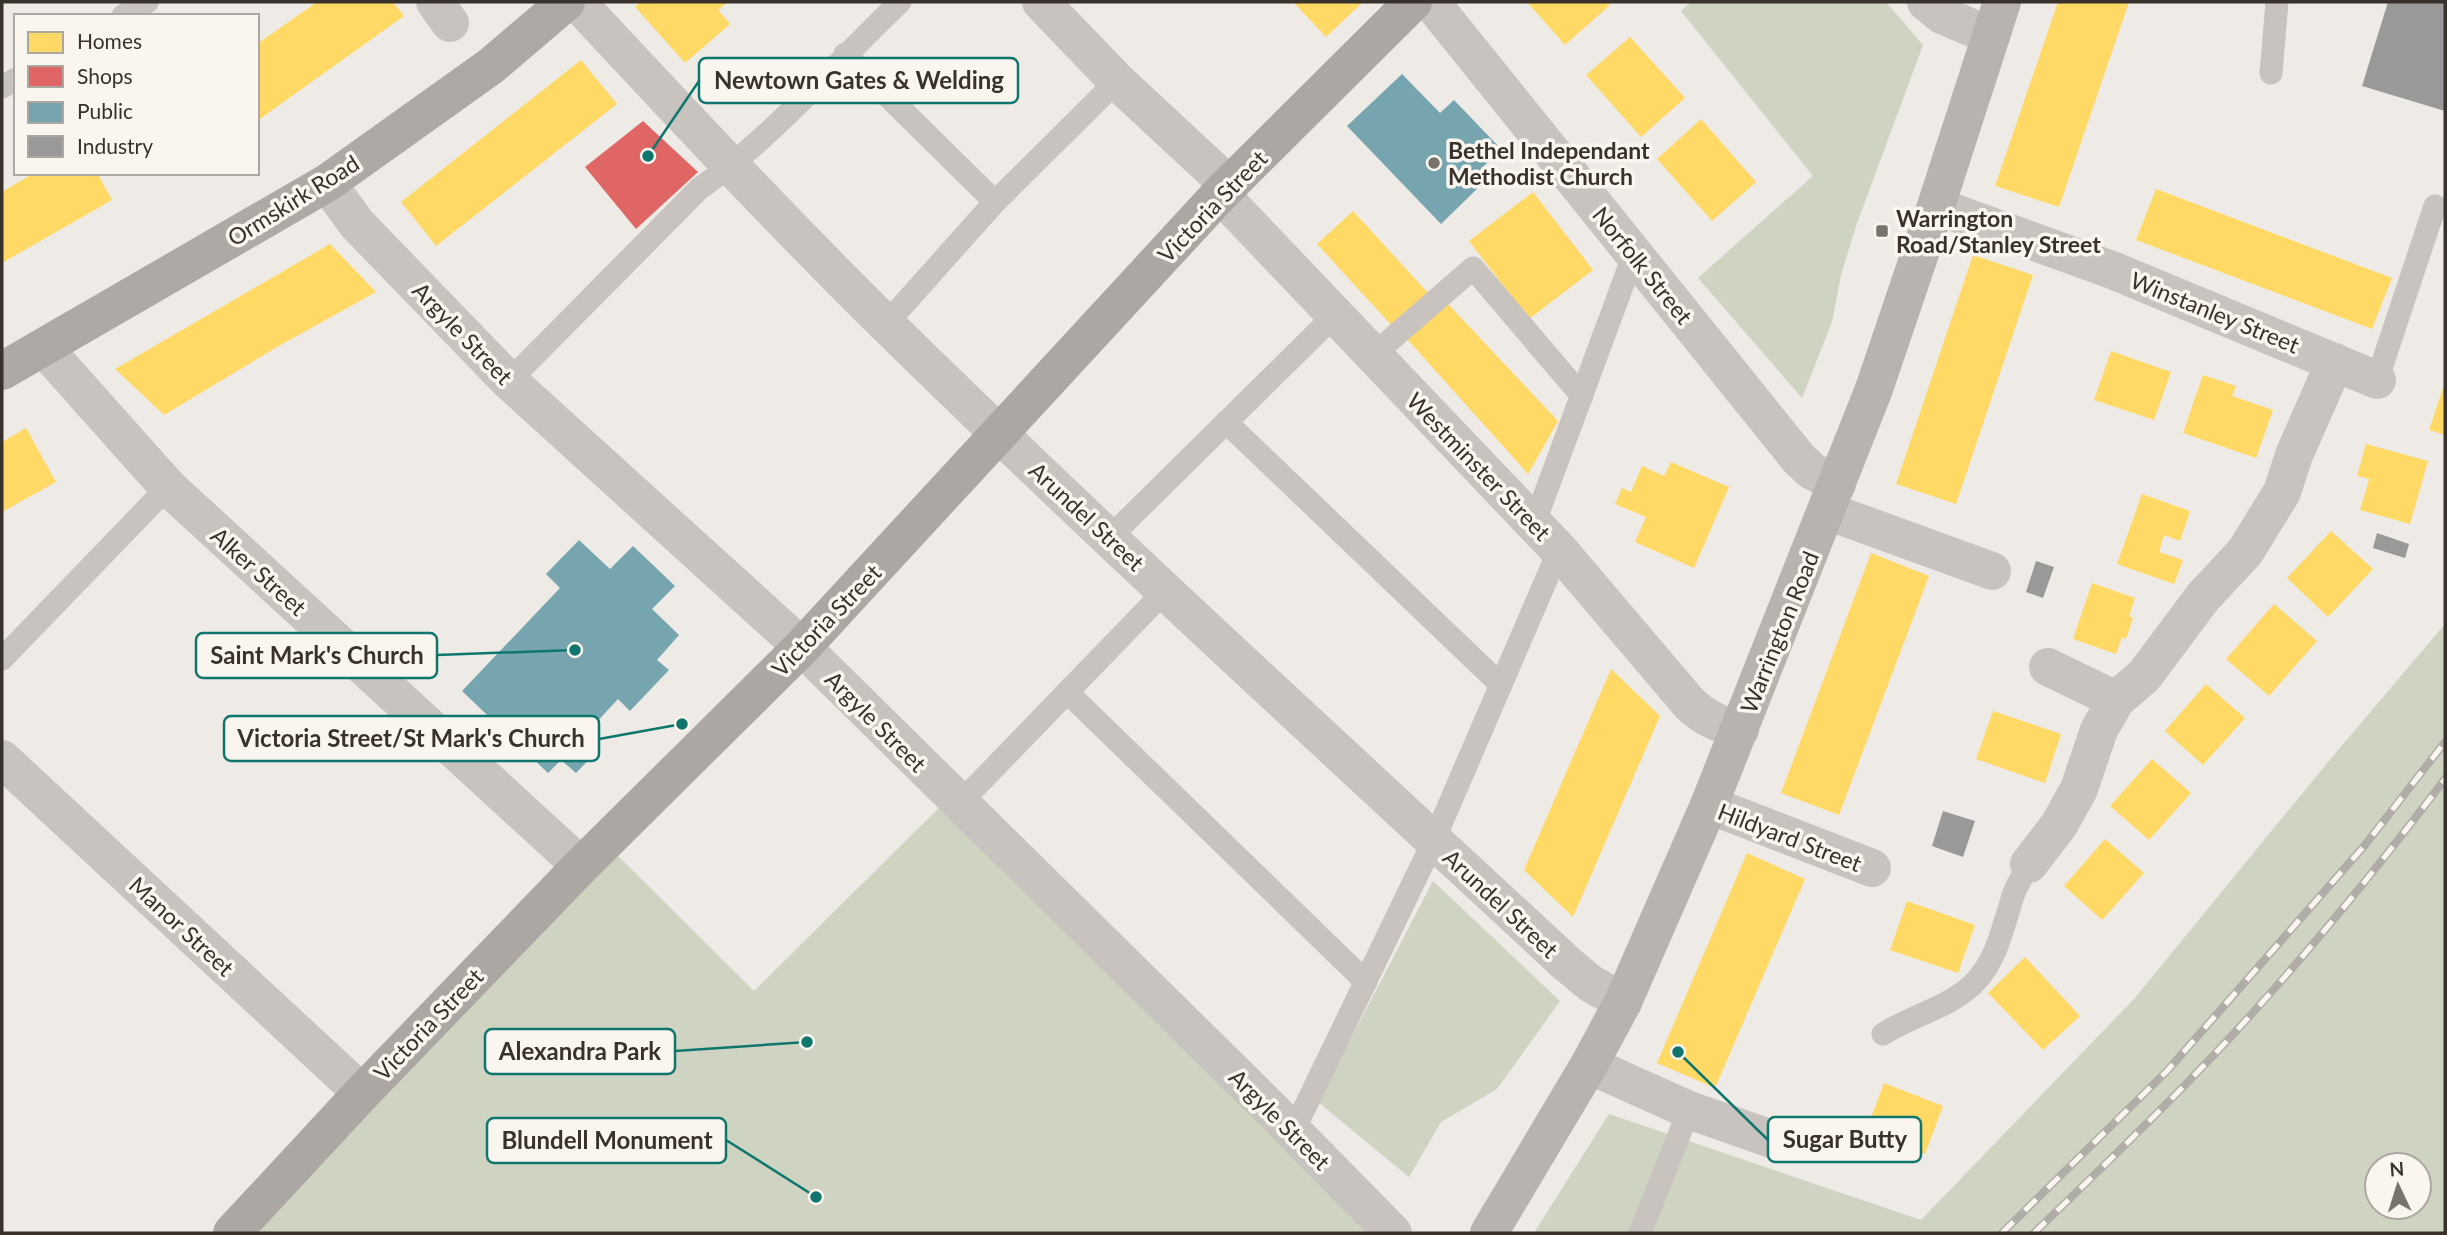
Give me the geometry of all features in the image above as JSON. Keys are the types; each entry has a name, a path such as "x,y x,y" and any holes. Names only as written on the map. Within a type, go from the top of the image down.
{"highway":[{"name":"Ormskirk Road","path":"2,371 327,183 491,66 566,2"}],"main road":[{"name":"Victoria Street","path":"232,1233 362,1093 582,866 802,647 1225,190 1413,2"},
{"name":"Warrington Road","path":"1489,1233 1589,1065 1623,1002 1709,805 1874,389 1997,19"}],"street":[{"name":"Arundel Street","path":"577,2 731,167 1000,435 1566,963 1590,983 1623,1002"},
{"name":"Westminster Street","path":"1041,2 1225,190 1335,315 1546,537 1689,703 1700,714 1716,723 1740,730"},
{"name":"Norfolk Street","path":"1431,2 1832,497 1992,571"},
{"path":"1926,2 1942,15 1997,19"},
{"name":"Argyle Street","path":"327,183 357,224 509,381 802,647 1393,1233"},
{"name":"Winstanley Street","path":"1936,206 2112,270 2377,380"},
{"name":"Alker Street","path":"44,348 168,487 582,866"},
{"path":"2029,864 2059,825 2079,789 2099,730 2116,700 2144,676 2203,597 2245,552 2282,492 2294,455 2335,362"},
{"path":"2048,667 2116,700"},
{"name":"Manor Street","path":"4,766 362,1093"},
{"name":"Hildyard Street","path":"1709,805 1872,868"},
{"path":"1589,1065 1689,1110 1783,1143"}],"lane":[{"path":"126,14 147,2"},
{"path":"509,381 699,189 731,167 760,141 900,2"},
{"path":"2271,73 2277,2"},
{"path":"845,54 995,202"},
{"path":"886,324 995,202 1117,81"},
{"path":"2377,380 2435,206"},
{"path":"1293,1132 1434,840 1501,685 1546,537 1582,396 1634,254"},
{"path":"1373,355 1473,268 1582,396"},
{"path":"1110,537 1335,315"},
{"path":"1226,422 1501,685"},
{"path":"2,659 168,487"},
{"path":"960,803 1166,590"},
{"path":"1067,692 1366,982"},
{"path":"1883,1034 1901,1022 1951,999 1975,982 1990,963 2015,890 2029,864"},
{"path":"1640,1233 1689,1110"}],"green space":[{"path":"1691,2 1886,2 1923,45 1856,226 1841,275 1832,322 1802,398 1698,278 1813,176 1681,11"},
{"path":"2445,624 2445,1233 1534,1233 1609,1114 1921,1220 2134,999"},
{"path":"952,795 1383,1233 232,1233 605,843 754,991"},
{"path":"1433,881 1560,1001 1497,1089 1441,1122 1409,1177 1318,1102"}],"building: Homes":[{"path":"317,2 393,2 404,16 259,120 259,43"},
{"path":"640,2 728,2 718,10 730,24 685,63 635,7"},
{"path":"1293,2 1363,2 1326,37"},
{"path":"1527,2 1607,2 1610,5 1565,45"},
{"path":"2058,2 2129,2 2059,207 1995,186"},
{"path":"1630,37 1685,98 1641,137 1586,75"},
{"path":"581,60 617,104 436,246 401,202"},
{"path":"1701,119 1756,182 1712,221 1657,159"},
{"path":"31,175 98,175 112,200 2,263 2,192"},
{"path":"2156,189 2392,278 2372,329 2136,240"},
{"path":"1533,192 1593,270 1529,319 1469,241"},
{"path":"1353,211 1428,293 1392,326 1317,244"},
{"path":"330,244 376,292 277,347 164,415 115,369"},
{"path":"1973,255 2033,275 1956,504 1896,484"},
{"path":"1447,303 1558,421 1528,474 1407,339"},
{"path":"2111,351 2171,372 2154,420 2094,400"},
{"path":"2203,375 2236,386 2232,396 2273,410 2256,458 2183,433"},
{"path":"2445,382 2445,435 2429,430"},
{"path":"26,428 56,482 2,512 2,442"},
{"path":"2366,444 2428,461 2410,524 2360,510 2369,479 2357,476"},
{"path":"1671,462 1729,487 1694,568 1635,542 1646,517 1615,504 1622,488 1631,492 1642,466 1664,476"},
{"path":"2142,494 2190,511 2180,541 2164,535 2159,552 2183,560 2174,584 2117,564"},
{"path":"2331,531 2373,569 2328,617 2287,578"},
{"path":"1871,553 1929,576 1839,815 1781,793"},
{"path":"2092,583 2135,598 2129,616 2133,618 2126,639 2122,637 2116,654 2073,639"},
{"path":"2274,604 2317,641 2269,696 2226,659"},
{"path":"1611,669 1660,716 1573,917 1524,870"},
{"path":"2206,684 2245,718 2203,765 2165,731"},
{"path":"1993,711 2061,734 2045,783 1976,759"},
{"path":"2152,759 2191,793 2149,840 2110,806"},
{"path":"2105,839 2144,873 2102,920 2064,886"},
{"path":"1747,853 1805,879 1715,1088 1657,1063"},
{"path":"1907,901 1975,925 1958,973 1890,950"},
{"path":"2025,957 2080,1016 2043,1050 1988,993"},
{"path":"1884,1083 1943,1106 1925,1154 1866,1131"}],"building: Shops":[{"path":"643,121 698,172 636,229 585,167"}],"building: Public":[{"name":"Bethel Independant Methodist Church","path":"1402,74 1440,113 1454,100 1501,149 1472,178 1480,186 1441,224 1347,126"},
{"path":"579,540 610,569 633,546 675,586 652,609 679,635 657,660 669,670 630,711 618,699 582,738 597,751 576,773 561,760 548,773 462,691 560,588 546,574"}],"building: Industry":[{"path":"2388,2 2445,2 2445,111 2362,86"},
{"path":"2377,533 2409,544 2405,558 2373,548"},
{"path":"2036,561 2054,567 2043,598 2026,592"},
{"path":"1943,811 1975,821 1963,857 1932,846"}],"railway":[{"path":"2002,1233 2167,1071 2365,845 2445,742"},
{"path":"2034,1233 2165,1106 2286,976 2445,779"}],"place":[{"name":"Newtown Gates & Welding","path":"648,156"},
{"name":"Bethel Independant Methodist Church","path":"1434,163"},
{"name":"Warrington Road/Stanley Street","path":"1882,231"},
{"name":"Saint Mark's Church","path":"575,650"},
{"name":"Victoria Street/St Mark's Church","path":"682,724"},
{"name":"Alexandra Park","path":"807,1042"},
{"name":"Sugar Butty","path":"1678,1052"},
{"name":"Blundell Monument","path":"816,1197"}]}
